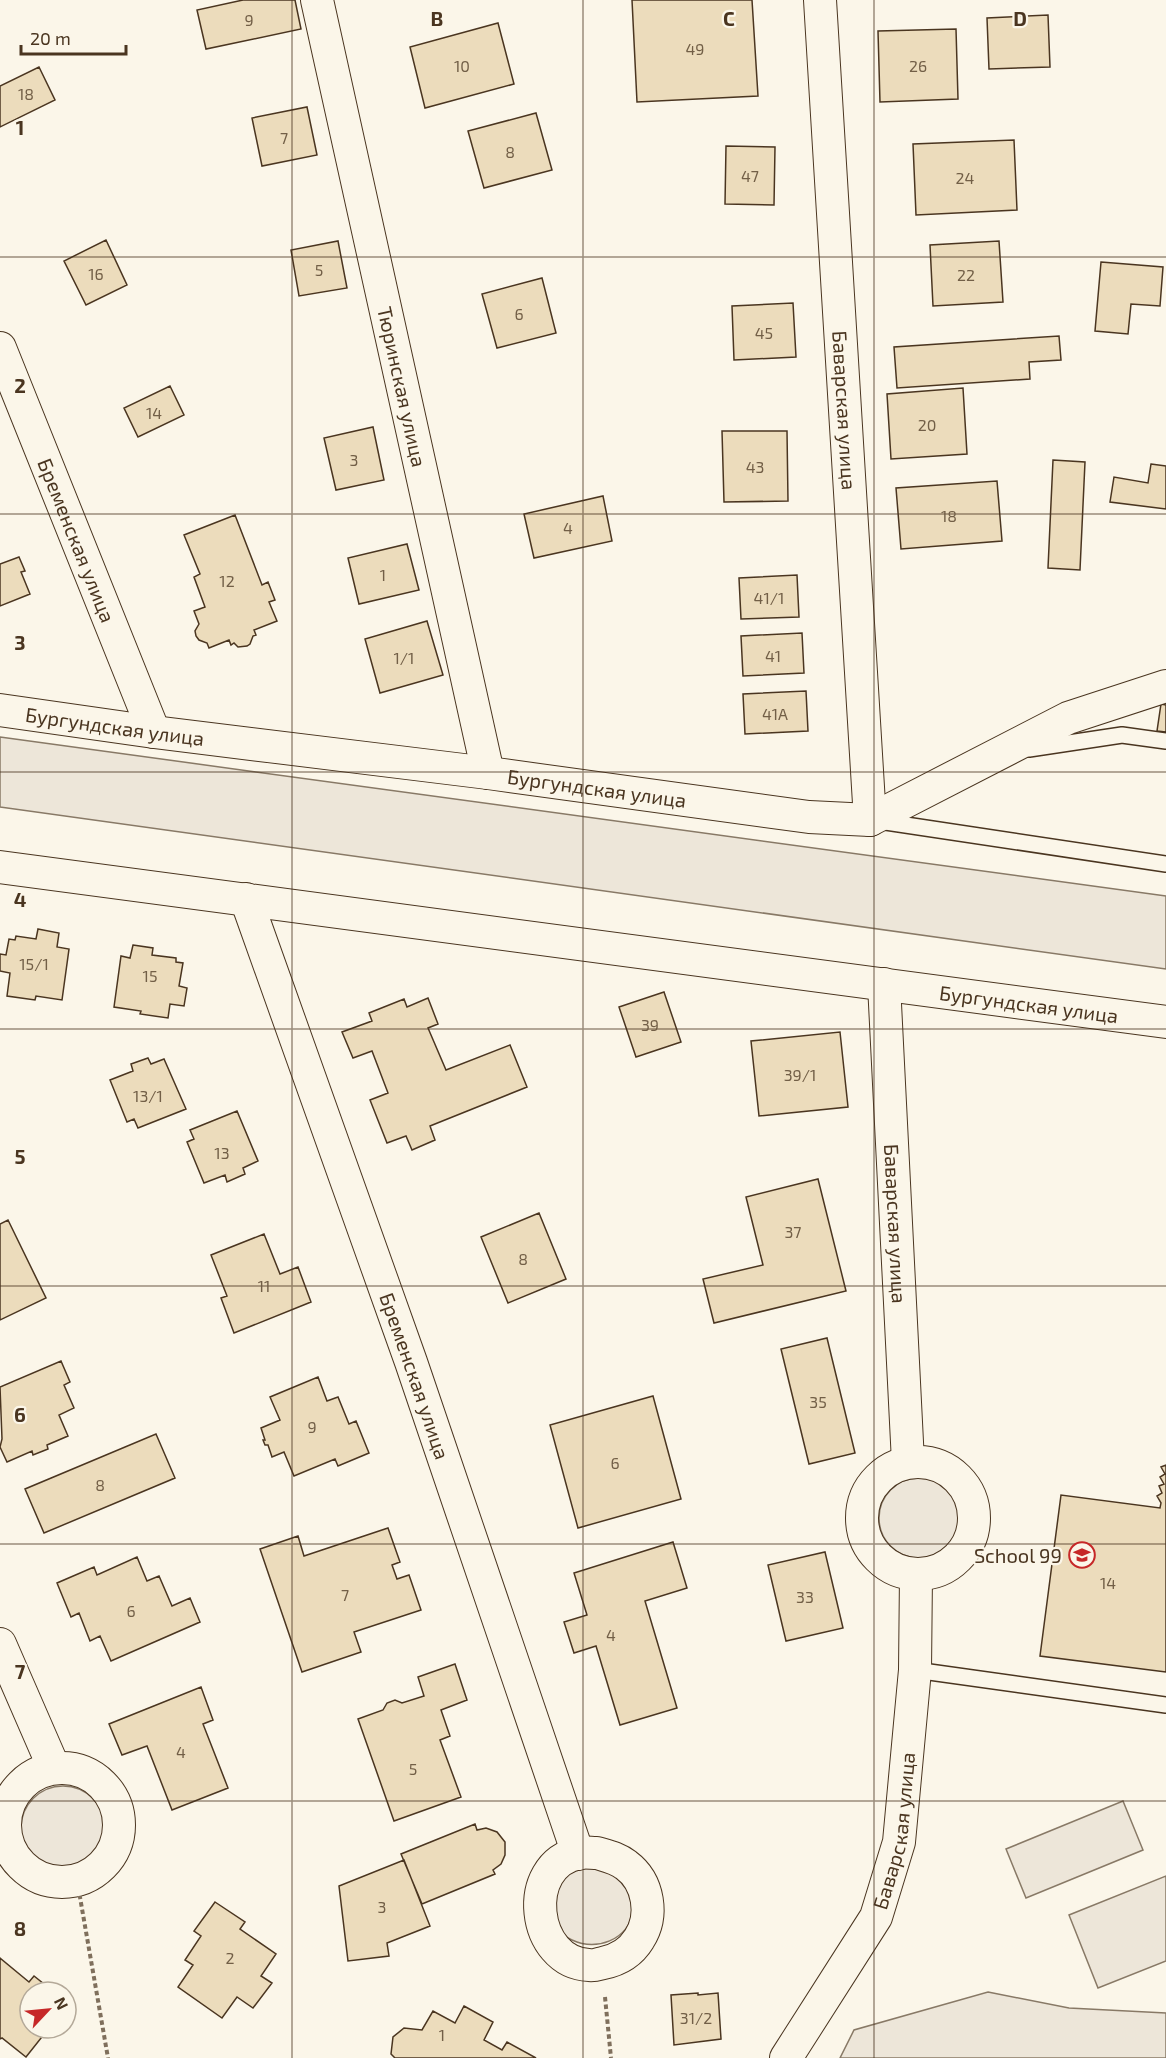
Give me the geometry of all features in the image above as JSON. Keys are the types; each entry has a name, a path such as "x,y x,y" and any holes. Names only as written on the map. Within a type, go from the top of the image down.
{"street":[{"name":"Тюринская улица","path":"317,0 488,773"},
{"name":"Баварская улица","path":"820,0 870,820"},
{"name":"Бременская улица","path":"0,348 154,732"},
{"name":"Бургундская улица","path":"0,710 809,817 870,820 1068,718 1166,686"},
{"name":"Бургундская улица","path":"0,867 1166,1022"},
{"name":"Бременская улица","path":"246,899 411,1362 578,1854"},
{"name":"Баварская улица","path":"884,984 908,1462"},
{"path":"924,1461 939,1465 964,1484 971,1498 975,1514 974,1530 968,1544 959,1557 939,1570 916,1574 898,1570 883,1561 870,1548 864,1531 862,1512 867,1495 877,1480 891,1468 908,1462 924,1461"},
{"name":"Баварская улица","path":"786,2058 876,1917 899,1842 915,1670 916,1574"},
{"path":"0,1644 54,1768"},
{"path":"54,1768 72,1769 88,1774 102,1785 112,1798 118,1815 118,1832 114,1848 105,1862 92,1873 77,1880 58,1882 40,1878 24,1868 12,1854 6,1836 5,1818 10,1800 21,1785 36,1773 54,1768"},
{"path":"597,1853 612,1857 628,1866 640,1881 648,1901 647,1922 632,1950 612,1961 602,1963 589,1965 571,1960 555,1948 544,1931 539,1913 542,1890 549,1874 561,1861 578,1854 597,1853"}],"lane":[{"path":"998,755 1122,735 1166,741"},
{"path":"870,820 1166,864"},
{"path":"915,1670 1166,1705"}],"path":[{"path":"77,1880 108,2058"},
{"path":"602,1963 611,2058"}],"shaded area":[{"path":"0,737 1166,896 1166,969 0,807"},
{"path":"919,1478 934,1481 947,1490 956,1503 959,1518 956,1533 947,1546 934,1555 919,1558 904,1555 891,1546 882,1533 879,1518 882,1503 891,1490 904,1481"},
{"path":"63,1786 79,1789 93,1798 102,1812 105,1828 102,1844 93,1858 79,1867 63,1870 47,1867 33,1858 24,1844 21,1828 24,1812 33,1798 47,1789"},
{"path":"1123,1801 1143,1850 1026,1898 1006,1849"},
{"path":"598,1861 630,1884 633,1911 625,1930 610,1941 601,1944 581,1943 566,1937 558,1928 553,1887 561,1874"},
{"path":"1166,1876 1166,1961 1098,1988 1069,1915"},
{"path":"988,1992 1069,2008 1166,2013 1166,2058 840,2058 854,2030"}],"building":[{"path":"243,0 295,0 301,29 206,49 197,10"},
{"path":"632,0 752,0 758,96 637,102"},
{"path":"1048,15 1050,67 989,69 987,18"},
{"path":"498,23 514,84 425,108 410,47"},
{"path":"956,29 958,99 880,102 878,31"},
{"path":"39,67 55,100 0,127 0,86"},
{"path":"307,107 317,155 262,166 252,118"},
{"path":"536,113 552,170 484,188 468,131"},
{"path":"1014,140 1017,210 916,215 913,144"},
{"path":"726,146 775,147 774,205 725,204"},
{"path":"106,240 127,285 86,305 64,261"},
{"path":"338,241 347,288 299,296 291,250"},
{"path":"999,241 1003,302 933,306 930,245"},
{"path":"1101,262 1163,267 1160,306 1131,304 1128,334 1095,331"},
{"path":"542,278 556,333 497,348 482,294"},
{"path":"793,303 796,357 734,360 732,306"},
{"path":"1059,336 1061,360 1029,362 1030,379 897,388 894,347"},
{"path":"170,386 184,415 138,437 124,408"},
{"path":"963,388 967,454 891,459 887,394"},
{"path":"373,427 384,480 336,490 324,438"},
{"path":"722,431 787,431 788,501 724,502"},
{"path":"1053,460 1085,462 1080,570 1048,568"},
{"path":"1151,464 1166,466 1166,509 1110,502 1114,477 1148,483"},
{"path":"997,481 1002,541 901,549 896,488"},
{"path":"603,496 612,541 534,558 524,514"},
{"path":"235,515 262,585 268,582 275,600 269,602 277,621 254,630 256,635 247,646 238,647 234,643 231,645 229,640 209,648 207,643 196,636 195,631 199,624 194,611 205,607 194,577 200,574 184,535"},
{"path":"407,544 419,590 359,604 348,558"},
{"path":"19,557 25,571 21,572 30,594 0,606 0,564"},
{"path":"797,575 799,617 741,619 739,578"},
{"path":"427,621 443,675 380,693 365,639"},
{"path":"802,633 804,673 743,676 741,636"},
{"path":"806,691 808,731 745,734 743,694"},
{"path":"1161,704 1166,705 1166,732 1157,731"},
{"path":"38,929 59,933 57,947 69,949 62,1000 36,996 35,1000 7,996 10,973 0,971 0,954 6,955 9,939 15,940 16,936 36,939"},
{"path":"133,945 153,948 152,955 176,958 176,962 183,963 179,986 187,988 184,1006 170,1004 168,1018 114,1007 121,956 130,958"},
{"path":"664,992 681,1042 636,1057 619,1007"},
{"path":"428,998 438,1024 428,1028 446,1070 510,1045 527,1087 430,1126 435,1140 412,1150 406,1136 387,1143 370,1100 388,1093 372,1051 353,1058 342,1032 372,1021 369,1013 404,999 407,1007"},
{"path":"840,1032 848,1107 759,1116 751,1041"},
{"path":"148,1058 151,1064 164,1059 186,1109 138,1128 134,1119 127,1122 110,1080 133,1071 131,1064"},
{"path":"237,1111 258,1161 243,1168 245,1174 227,1182 225,1175 204,1183 187,1142 194,1139 190,1130"},
{"path":"818,1179 846,1291 714,1323 703,1279 763,1265 746,1197"},
{"path":"539,1213 566,1279 508,1303 481,1237"},
{"path":"8,1220 46,1298 0,1320 0,1224"},
{"path":"264,1234 280,1274 298,1267 311,1302 234,1333 221,1298 227,1296 211,1255"},
{"path":"827,1338 855,1453 809,1464 781,1349"},
{"path":"61,1361 70,1382 64,1385 74,1408 59,1415 68,1436 47,1445 48,1449 33,1455 32,1451 7,1462 0,1447 2,1439 0,1387"},
{"path":"318,1377 327,1401 338,1397 349,1424 356,1421 369,1453 338,1466 335,1459 294,1476 284,1452 272,1457 268,1445 265,1445 263,1440 265,1440 261,1428 280,1420 270,1397"},
{"path":"653,1396 681,1499 578,1528 550,1425"},
{"path":"156,1434 175,1478 44,1533 25,1489"},
{"path":"1166,1465 1166,1672 1040,1656 1061,1495 1160,1508 1161,1503 1157,1496 1162,1493 1159,1486 1164,1484 1160,1477 1165,1474 1161,1467"},
{"path":"388,1528 400,1562 392,1565 397,1579 409,1575 421,1610 354,1632 361,1652 302,1672 260,1549 298,1536 304,1556"},
{"path":"673,1542 687,1588 645,1601 677,1708 620,1725 596,1646 574,1653 564,1622 587,1615 574,1573"},
{"path":"825,1552 843,1628 786,1641 768,1565"},
{"path":"137,1557 147,1581 159,1576 172,1606 190,1598 200,1622 111,1661 100,1636 90,1641 79,1613 71,1617 57,1583 94,1567 97,1575"},
{"path":"455,1664 467,1700 441,1710 450,1736 440,1740 461,1797 394,1821 358,1719 383,1710 387,1703 395,1700 402,1703 424,1696 418,1677"},
{"path":"201,1687 213,1720 203,1724 228,1788 172,1810 147,1746 122,1755 109,1724"},
{"path":"475,1824 477,1830 486,1828 497,1832 505,1842 505,1855 501,1864 493,1870 495,1874 422,1904 401,1854"},
{"path":"404,1860 430,1926 387,1943 389,1956 348,1961 339,1886"},
{"path":"215,1902 245,1922 240,1929 276,1954 261,1976 272,1983 253,2008 237,1997 222,2018 178,1987 193,1965 185,1960 201,1936 194,1931"},
{"path":"0,1958 27,1980 18,1980 18,2040 39,2040 26,2057 2,2038 0,2039"},
{"path":"698,1993 698,1995 718,1993 721,2039 674,2045 671,1995"},
{"path":"464,2006 493,2022 484,2040 502,2050 507,2042 536,2058 395,2058 391,2054 393,2037 404,2028 422,2030 433,2011 455,2023"}],"place":[{"name":"School 99","path":"1082,1555"}]}
